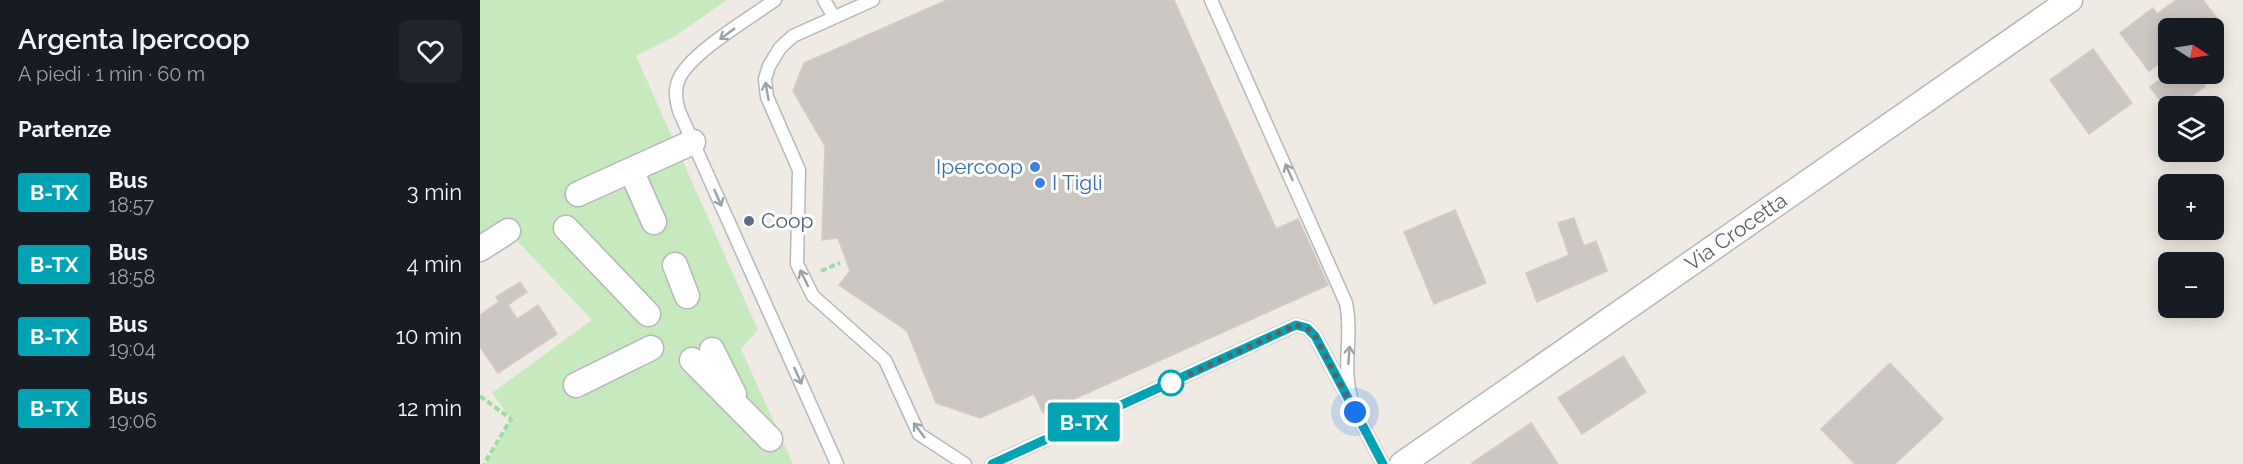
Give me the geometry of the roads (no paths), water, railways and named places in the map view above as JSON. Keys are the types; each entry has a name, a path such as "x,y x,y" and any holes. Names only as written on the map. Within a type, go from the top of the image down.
{"street":[{"name":"Via Crocetta","path":"1402,464 2070,0"},
{"path":"578,194 693,142"},
{"path":"631,170 654,222"},
{"path":"566,228 648,314"},
{"path":"480,249 508,231"},
{"path":"675,265 687,296"},
{"path":"576,386 651,348"},
{"path":"702,355 764,442"}],"lane":[{"path":"775,0 697,55 683,70 675,96 679,111 837,464"},
{"path":"824,0 834,17"},
{"path":"873,0 793,36 780,48 769,66 765,80 766,97 799,170 797,264 813,296 885,360 919,434 960,463"},
{"path":"1211,0 1346,303 1350,319 1349,389 1355,412"},
{"path":"992,464 1296,325 1307,328 1315,336 1383,464"}],"place":[{"name":"Ipercoop","path":"1035,167"},
{"name":"I Tigli","path":"1040,183"},
{"name":"Coop","path":"749,221"}]}
